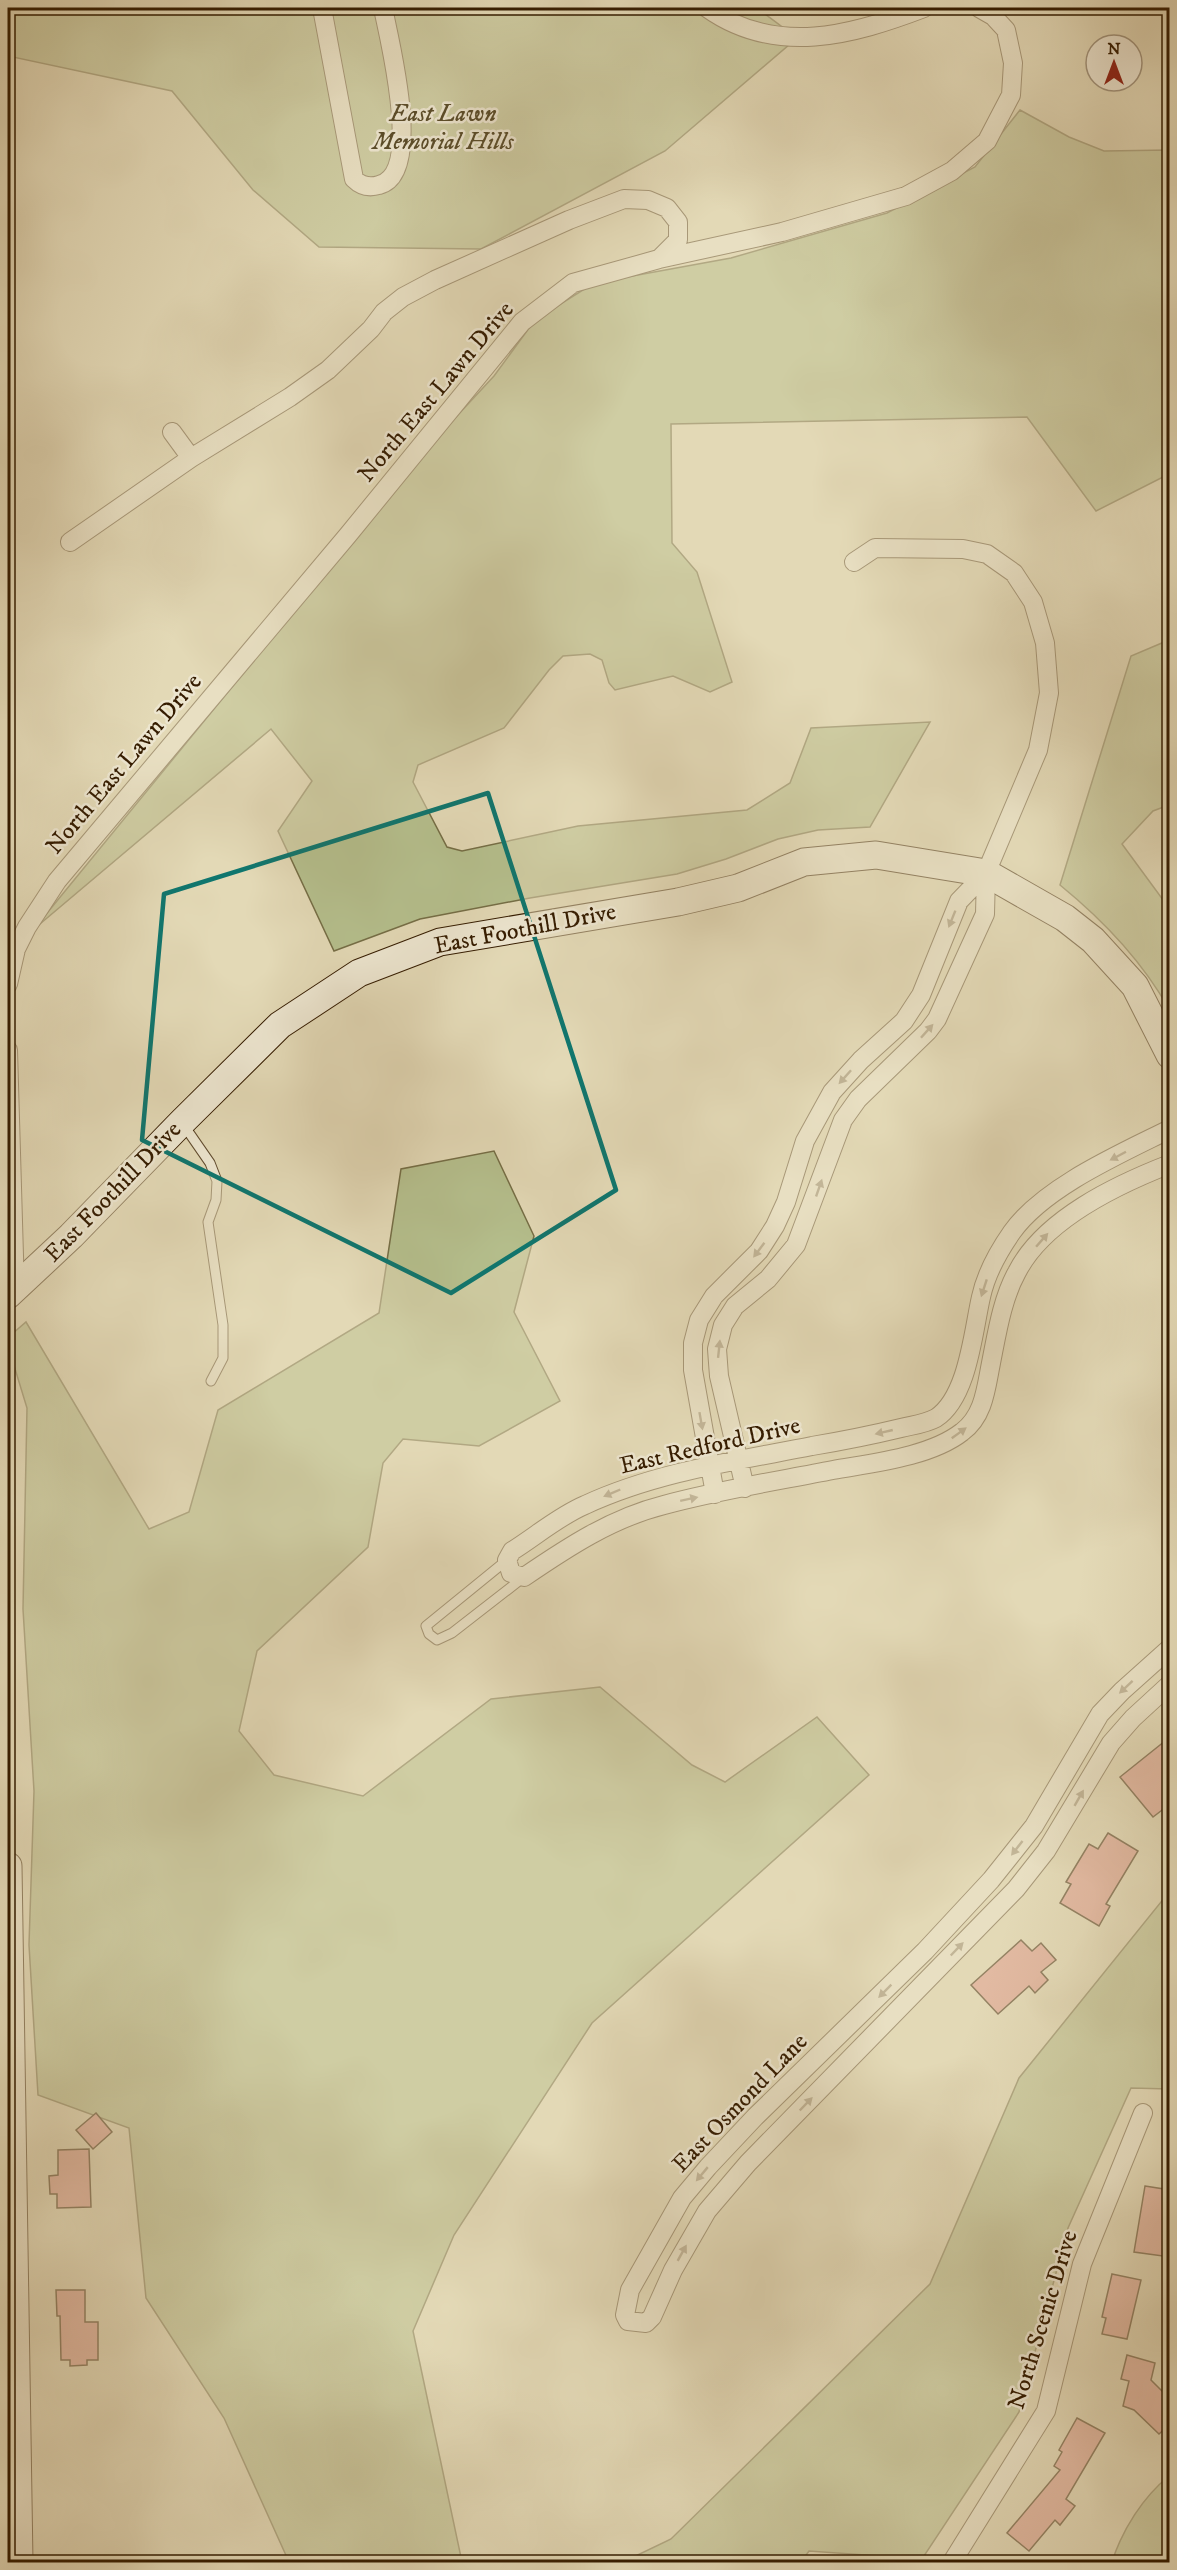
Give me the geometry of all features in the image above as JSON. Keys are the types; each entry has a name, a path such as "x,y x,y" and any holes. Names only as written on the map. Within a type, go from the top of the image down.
{"street":[{"path":"322,8 354,179 364,186 386,183 394,173 401,148 400,101 383,8"},
{"path":"707,8 742,26 797,38 844,34 894,20 924,8"},
{"name":"North East Lawn Drive","path":"8,984 16,949 27,927 57,881 348,535 522,322 573,283 659,259 782,232 906,196 952,171 987,141 1011,95 1013,63 1006,30 993,16 979,8"},
{"path":"70,542 191,458 290,397 328,370 371,329 384,312 404,297 461,267 624,199 648,200 668,208 678,222 678,240 659,259"},
{"path":"172,432 191,458"},
{"path":"715,1494 693,1370 693,1343 699,1320 714,1296 765,1243 786,1202 805,1142 832,1092 844,1076 898,1027 921,995 959,901 986,873 1038,750 1049,693 1045,644 1033,602 1014,573 987,554 963,549 875,548 854,562"},
{"name":"East Foothill Drive","path":"11,1292 71,1236 280,1025 359,973 440,942 678,902 728,891 804,862 876,855 986,873"},
{"path":"986,873 1065,918 1094,940 1135,986 1170,1055"},
{"path":"745,1488 718,1376 717,1349 723,1325 735,1306 768,1279 796,1245 843,1120 858,1099 928,1031 937,1018 985,914 986,873"},
{"path":"8,1050 11,1292"},
{"name":"East Redford Drive","path":"507,1560 512,1551 582,1506 634,1484 879,1434 929,1422 939,1416 948,1406 957,1389 970,1352 981,1296 990,1268 1012,1232 1041,1201 1110,1160 1170,1129"},
{"name":"East Redford Drive","path":"524,1577 574,1543 627,1516 715,1494 889,1460 948,1442 974,1421 984,1402 1000,1320 1012,1284 1023,1262 1047,1234 1070,1214 1105,1194 1170,1164"},
{"path":"507,1560 511,1573 524,1577"},
{"name":"East Osmond Lane","path":"1170,1648 1100,1714 1034,1826 991,1880 925,1951 755,2117 682,2198 630,2290 625,2315 628,2321 646,2323 652,2317 673,2270 707,2211 748,2163 1016,1889 1046,1851 1111,1743 1133,1718 1170,1684"},
{"path":"1073,1757 1094,1772"},
{"path":"8,1866 11,2293 19,2562"},
{"name":"North Scenic Drive","path":"952,2562 1046,2411 1082,2264 1143,2113"}],"lane":[{"path":"182,1122 210,1163 217,1181 216,1200 208,1222 223,1325 223,1358 211,1381"},
{"path":"507,1560 426,1626 429,1634 437,1640 452,1633 524,1577"}],"highlighted area":[{"path":"488,793 616,1190 451,1293 142,1140 164,894"}],"green space":[{"name":"East Lawn Memorial Hills","path":"8,8 757,8 797,38 665,151 481,249 319,247 253,190 172,91 8,56"},
{"path":"1020,110 1069,137 1104,151 1169,150 1169,474 1096,511 1027,417 671,424 672,543 697,572 732,682 710,692 673,676 615,690 609,683 602,660 590,654 563,656 549,670 504,728 418,765 413,782 447,847 462,851 578,826 747,810 790,783 811,728 930,722 870,827 818,830 778,839 726,859 677,874 420,919 334,951 278,831 312,781 271,729 34,929 430,445 494,376 535,320 594,283 731,258 887,213 975,167"},
{"path":"1169,640 1169,805 1153,811 1122,844 1169,908 1169,1009 1147,974 1121,942 1060,885 1131,656"},
{"path":"494,1151 534,1236 514,1312 560,1401 479,1446 403,1439 383,1463 368,1547 257,1651 239,1731 274,1775 363,1796 491,1699 600,1687 692,1765 725,1782 817,1717 869,1775 592,2023 454,2235 413,2331 462,2562 289,2562 224,2418 146,2298 129,2128 38,2095 29,1945 34,1791 23,1609 27,1408 12,1359 12,1334 26,1322 149,1529 189,1512 218,1410 379,1313 401,1169"},
{"path":"1169,1892 1169,2089 1131,2088 1068,2228 1019,2412 922,2559 809,2551 801,2562 623,2562 671,2539 930,2284 1019,2078"},
{"path":"1169,2476 1169,2562 1112,2562 1121,2538 1134,2515 1159,2484"}],"building":[{"path":"1170,1737 1170,1804 1153,1817 1120,1777"},
{"path":"1108,1833 1138,1851 1106,1904 1110,1906 1099,1926 1060,1903 1071,1884 1066,1882 1089,1844 1098,1849"},
{"path":"1021,1940 1032,1951 1041,1943 1056,1960 1041,1972 1048,1980 1035,1993 1029,1986 998,2014 971,1985"},
{"path":"96,2113 112,2132 93,2149 76,2130"},
{"path":"89,2149 91,2207 57,2208 57,2194 50,2194 49,2176 58,2175 58,2150"},
{"path":"1145,2186 1170,2190 1170,2257 1134,2252"},
{"path":"1112,2274 1141,2280 1127,2339 1102,2334 1106,2318 1102,2317"},
{"path":"56,2290 85,2290 85,2322 98,2322 98,2360 87,2360 87,2365 70,2366 70,2360 61,2360 60,2316 57,2316"},
{"path":"1127,2355 1155,2363 1151,2380 1170,2399 1170,2424 1159,2434 1134,2410 1123,2406 1129,2381 1121,2379"},
{"path":"1077,2418 1105,2433 1066,2499 1075,2506 1060,2525 1055,2520 1029,2551 1007,2533 1060,2470 1054,2466 1062,2452 1059,2450"}]}
